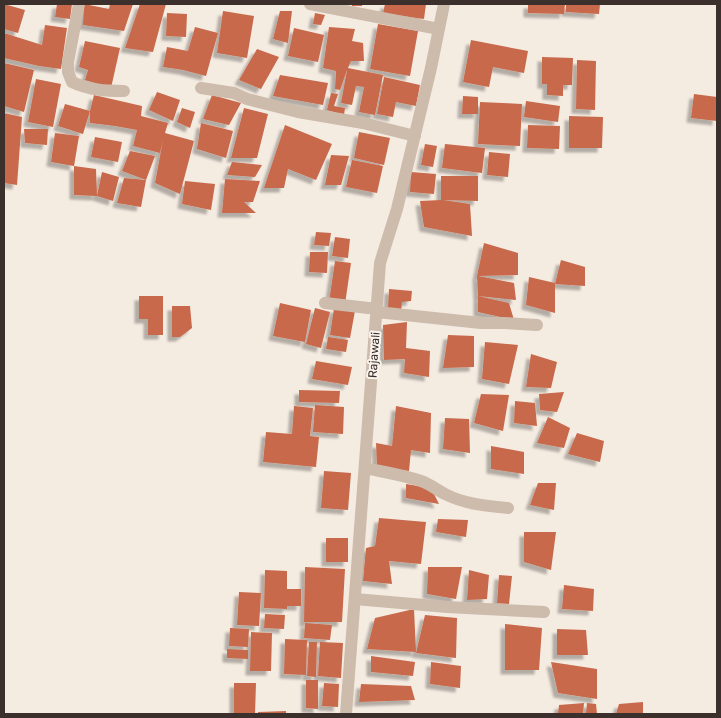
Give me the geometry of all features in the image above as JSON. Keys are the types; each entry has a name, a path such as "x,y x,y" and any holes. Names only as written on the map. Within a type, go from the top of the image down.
{"street":[{"path":"79,4 68,62 68,72 72,82 84,88 124,91"},
{"path":"310,4 439,29"},
{"name":"Rajawali","path":"346,714 380,263 397,209 431,68 444,4"},
{"path":"201,88 234,92 247,98 298,112 362,122 415,136"},
{"path":"324,303 481,323 537,325"},
{"path":"365,468 424,482 444,494 462,501 508,508"},
{"path":"354,599 447,607 544,612"}],"building":[{"path":"4,4 25,10 18,33 4,29"},
{"path":"57,4 72,4 70,19 55,17"},
{"path":"84,4 109,9 110,4 133,4 124,31 83,25"},
{"path":"140,4 166,4 153,52 125,48"},
{"path":"352,4 362,4 362,6 352,6"},
{"path":"385,4 426,4 424,19 383,13"},
{"path":"528,4 565,4 564,14 528,13"},
{"path":"566,4 600,4 599,14 566,12"},
{"path":"223,11 254,16 247,58 217,53"},
{"path":"280,11 292,11 288,43 273,39"},
{"path":"167,13 187,14 186,37 166,36"},
{"path":"315,13 325,15 321,25 313,24"},
{"path":"378,24 418,31 410,76 370,69"},
{"path":"45,25 67,28 61,69 4,58 4,33 42,45"},
{"path":"195,27 218,33 206,76 163,67 167,47 188,51"},
{"path":"329,27 355,29 352,41 363,43 364,61 351,61 348,68 383,75 375,115 359,112 364,87 356,86 352,105 341,103 347,70 340,90 335,89 336,71 323,68"},
{"path":"294,28 324,35 318,62 288,56"},
{"path":"471,40 528,51 524,73 493,67 489,87 463,82"},
{"path":"85,41 120,48 111,88 85,80 88,70 79,67"},
{"path":"257,49 279,57 261,89 239,80"},
{"path":"542,57 573,58 572,85 563,85 563,96 547,95 547,84 542,84"},
{"path":"577,60 596,61 595,110 576,109"},
{"path":"4,63 34,70 24,112 4,106"},
{"path":"280,75 328,83 323,105 273,96"},
{"path":"384,77 420,85 416,106 396,102 393,117 377,114"},
{"path":"36,79 61,84 53,127 28,122"},
{"path":"157,92 180,100 173,121 149,110"},
{"path":"331,93 338,94 334,106 345,108 344,115 327,110"},
{"path":"694,94 717,97 717,121 691,118"},
{"path":"94,95 142,106 141,116 168,123 165,133 194,141 180,194 155,183 163,140 160,153 133,146 137,130 90,123 90,111"},
{"path":"212,95 241,103 229,125 203,119"},
{"path":"463,96 478,97 478,114 462,114"},
{"path":"526,101 560,106 558,122 524,117"},
{"path":"480,102 522,104 520,146 478,144"},
{"path":"65,104 90,111 83,134 58,126"},
{"path":"182,108 195,112 190,128 177,122"},
{"path":"244,108 268,114 257,158 231,158"},
{"path":"4,113 22,117 17,185 4,183"},
{"path":"569,116 603,117 602,148 569,148"},
{"path":"201,123 233,131 226,158 197,149"},
{"path":"285,125 332,144 316,180 288,169 284,188 264,188"},
{"path":"528,125 560,126 559,149 527,148"},
{"path":"24,129 48,129 47,145 25,143"},
{"path":"359,132 390,138 384,165 354,158"},
{"path":"55,133 79,136 74,166 51,162"},
{"path":"95,137 122,142 118,162 91,157"},
{"path":"425,144 437,146 433,167 421,165"},
{"path":"445,144 485,148 482,173 442,168"},
{"path":"130,151 155,156 146,180 122,171"},
{"path":"489,152 510,154 508,177 487,175"},
{"path":"331,155 349,156 341,185 325,185"},
{"path":"352,160 383,166 377,193 346,187"},
{"path":"232,162 262,165 255,177 227,175"},
{"path":"74,166 96,169 97,196 74,195"},
{"path":"102,172 119,177 113,201 97,196"},
{"path":"411,172 436,174 434,194 410,192"},
{"path":"441,176 478,176 478,201 443,200 470,204 472,236 424,227 420,201 441,200"},
{"path":"124,178 146,180 141,207 117,203"},
{"path":"225,179 260,181 253,202 244,202 256,213 222,213"},
{"path":"185,181 215,184 211,210 182,204"},
{"path":"316,232 331,233 329,246 314,245"},
{"path":"335,237 350,239 348,258 332,256"},
{"path":"484,243 518,253 518,275 478,276 514,283 516,300 478,296 477,276"},
{"path":"310,252 328,252 327,273 309,272"},
{"path":"561,260 585,267 585,286 555,284"},
{"path":"335,261 351,263 345,304 329,302"},
{"path":"529,277 555,283 555,313 526,305"},
{"path":"389,289 412,291 411,301 402,302 401,312 388,309"},
{"path":"139,296 163,296 163,335 148,335 148,319 139,319"},
{"path":"478,296 509,303 514,320 478,312"},
{"path":"280,303 311,310 305,342 273,336"},
{"path":"172,306 190,306 192,328 180,337 172,337"},
{"path":"315,308 330,312 321,348 306,344"},
{"path":"334,308 355,311 350,338 330,335"},
{"path":"407,322 406,348 430,351 429,377 404,373 405,359 384,360 383,325"},
{"path":"448,335 474,336 474,367 443,368"},
{"path":"328,337 348,340 346,352 326,349"},
{"path":"485,342 518,345 509,384 482,379"},
{"path":"531,354 557,362 551,388 526,387"},
{"path":"316,361 352,367 348,385 312,379"},
{"path":"299,390 340,391 339,403 299,402"},
{"path":"564,392 557,412 540,410 539,394"},
{"path":"481,394 509,395 503,431 474,423"},
{"path":"515,401 535,403 537,426 514,423"},
{"path":"315,405 344,407 343,434 313,432"},
{"path":"294,406 313,408 310,436 319,437 316,467 263,462 266,432 292,434"},
{"path":"396,406 431,413 430,453 411,450 409,471 377,467 376,443 392,446"},
{"path":"548,417 570,428 564,448 537,443"},
{"path":"445,418 469,419 470,453 443,449"},
{"path":"577,433 604,441 600,462 568,454"},
{"path":"491,446 524,452 524,474 491,469"},
{"path":"324,471 351,473 348,510 321,508"},
{"path":"538,483 556,483 554,510 530,505"},
{"path":"406,484 431,488 439,504 406,498"},
{"path":"379,518 426,522 421,564 389,561 392,584 363,581 366,548 375,546"},
{"path":"438,519 468,520 466,537 436,532"},
{"path":"524,532 556,532 551,570 524,562"},
{"path":"326,538 348,538 348,562 326,562"},
{"path":"305,567 345,569 342,622 304,622"},
{"path":"428,567 462,567 456,599 427,594"},
{"path":"265,570 287,571 287,589 301,589 301,606 287,606 287,609 264,608"},
{"path":"469,570 489,575 487,599 467,600"},
{"path":"499,575 512,576 509,604 497,603"},
{"path":"564,585 594,589 593,611 562,609"},
{"path":"239,592 261,593 259,626 237,625"},
{"path":"414,609 416,652 367,649 375,618"},
{"path":"265,614 285,615 284,629 264,628"},
{"path":"425,615 457,618 456,658 416,653"},
{"path":"305,623 332,625 330,640 304,638"},
{"path":"505,624 542,628 539,670 505,670"},
{"path":"230,628 249,629 248,647 229,646"},
{"path":"557,629 586,630 588,655 557,655"},
{"path":"251,632 272,633 271,671 250,671"},
{"path":"285,639 307,640 306,675 284,674"},
{"path":"309,642 317,642 316,677 307,676"},
{"path":"320,642 343,643 341,678 318,676"},
{"path":"227,649 248,650 248,659 227,658"},
{"path":"371,656 415,662 413,676 371,672"},
{"path":"431,662 461,666 460,688 430,684"},
{"path":"551,662 597,669 597,699 558,693"},
{"path":"306,680 318,680 318,709 306,708"},
{"path":"234,683 256,683 255,714 234,714"},
{"path":"324,683 339,684 338,707 322,706"},
{"path":"361,684 411,686 415,700 359,702"},
{"path":"643,702 643,714 616,714 619,704"},
{"path":"584,703 583,714 558,714 559,705"},
{"path":"587,703 596,704 597,714 586,714"},
{"path":"286,711 286,714 258,714 258,712"}]}
